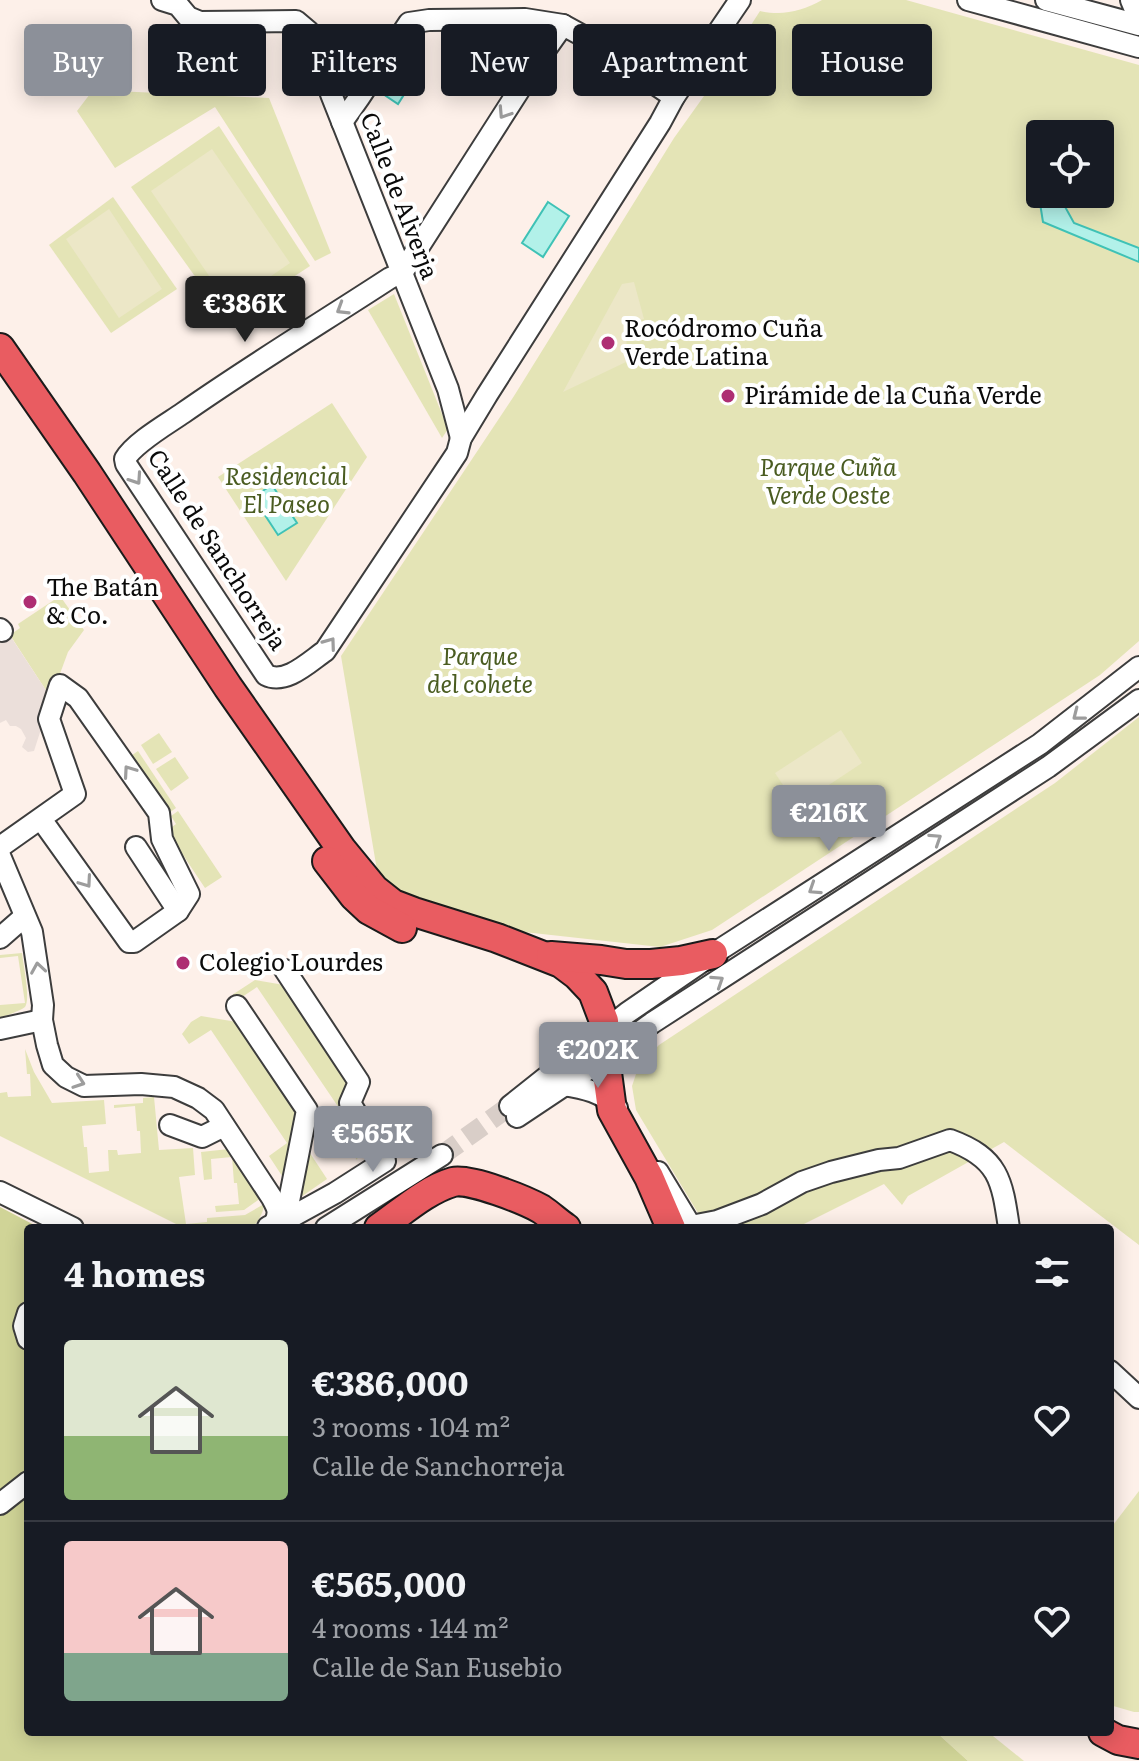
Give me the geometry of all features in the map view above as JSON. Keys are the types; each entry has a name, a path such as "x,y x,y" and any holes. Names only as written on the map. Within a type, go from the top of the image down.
{"highway":[{"path":"0,348 237,700 342,850 374,889 393,904 561,963 593,992 604,1021 599,1065 603,1121 652,1224"},
{"path":"0,372 306,831 354,896 369,910 404,929 533,963 569,985 580,999 587,1019 612,1110 649,1177 683,1224"},
{"path":"545,956 651,964 713,954"},
{"path":"387,1224 434,1190 456,1181 503,1193 540,1209 561,1224"},
{"path":"387,1224 446,1188 460,1185 523,1204 553,1224"},
{"path":"1114,1720 1139,1725"},
{"path":"1110,1736 1139,1744"}],"street":[{"path":"461,438 674,97 740,0"},
{"path":"968,0 1139,47"},
{"path":"1046,0 1139,25"},
{"path":"1131,0 1139,19"},
{"name":"Calle de Alverja","path":"175,2 188,17 200,22 296,21 309,32 448,389 461,438"},
{"path":"342,122 409,23 429,20 525,19 563,25 674,97"},
{"name":"Calle de Sanchorreja","path":"461,438 457,453 325,651 281,679 266,675 125,459 128,453 154,433 234,378 402,273 563,25"},
{"path":"1139,667 1040,744 713,954 627,1013 599,1065 514,1112 563,1085 599,1065 652,1023 1048,767 1139,700"},
{"path":"0,847 75,794 49,719 60,685 78,698 159,813 162,839 189,894 178,911 134,942 129,942 41,819"},
{"path":"136,847 178,911"},
{"path":"0,856 32,932 43,1005 42,1020 53,1065 66,1077 84,1086 141,1084 174,1087 198,1098 214,1110 278,1208 278,1216 272,1224"},
{"path":"0,938 24,917"},
{"path":"273,1224 322,1201 385,1161 350,1103 359,1082 285,970"},
{"path":"237,1006 307,1110 289,1201"},
{"path":"0,1029 42,1020"},
{"path":"170,1125 202,1137 224,1126"},
{"path":"701,1224 747,1210 802,1182 831,1172 899,1158 950,1140 980,1154 994,1170 1006,1204 1008,1224"},
{"path":"333,1224 445,1159 354,1224"},
{"path":"0,1192 65,1224"},
{"path":"1114,1375 1139,1398"},
{"path":"0,1504 24,1485"}],"green space":[{"name":"Parque Cuña Verde Oeste","path":"822,0 906,0 1139,65 1139,641 1100,675 712,930 660,947 416,920 383,906 341,656 514,396 674,138 704,96 776,96 776,24 752,24 760,11 784,13"},
{"path":"132,92 148,92 148,96 269,98 331,253 315,261 215,107 115,168 77,111 88,96 132,96"},
{"path":"219,126 310,266 227,321 131,187"},
{"path":"113,197 177,289 111,333 49,245"},
{"path":"394,294 448,429 442,438 368,310"},
{"name":"Residencial El Paseo","path":"332,403 367,457 286,581 218,477"},
{"path":"60,596 84,630 68,652 51,698 10,635 20,628 18,624"},
{"path":"1139,717 1139,1245 1004,1142 908,1196 902,1205 884,1184 804,1224 705,1224 636,1110 632,1086 646,1058 659,1045 1055,783"},
{"path":"159,733 172,752 153,764 141,745"},
{"path":"138,751 176,808 166,815 128,758"},
{"path":"175,757 189,778 171,791 156,769"},
{"path":"178,811 222,877 205,888 167,831 176,824 171,816"},
{"path":"22,953 27,1003 25,1007 0,1018 0,1005 25,1003 18,956 0,958 0,955"},
{"path":"255,980 284,985 353,1087 362,1135 357,1160 327,1116 339,1108 257,987 236,1001 232,995"},
{"path":"201,1016 237,1022 300,1116 286,1182 269,1156 287,1143 211,1030 189,1044 182,1034 191,1022"},
{"path":"25,1049 52,1103 104,1100 106,1124 82,1126 89,1173 109,1171 108,1150 117,1150 118,1155 141,1153 135,1106 114,1108 114,1105 143,1103 143,1098 154,1097 159,1150 193,1148 195,1175 179,1177 186,1224 176,1224 0,1136 0,1093 7,1092 8,1097 31,1096 30,1074 27,1074"},
{"path":"306,1147 327,1179 298,1199"},
{"path":"229,1149 261,1198 244,1210 216,1212 215,1206 239,1204 232,1157 211,1159 212,1179 204,1180 201,1152"},
{"path":"264,1204 256,1223 186,1224 207,1222 207,1218 245,1215"},
{"path":"0,1207 32,1224 24,1224 24,1736 940,1736 968,1761 0,1761"},
{"path":"1139,1491 1139,1712 1114,1706 1114,1524"},
{"path":"940,1736 993,1736 1024,1761 968,1761"}],"shaded area":[{"path":"212,149 290,263 229,305 151,191"},
{"path":"109,209 162,289 119,318 66,239"},
{"name":"Rocódromo Cuña Verde Latina","path":"634,282 644,319 627,323 626,362 563,392 622,284"},
{"path":"5,628 51,698 34,751 28,752 22,747 26,738 21,729 10,726 6,720 0,723 0,633"},
{"path":"841,730 862,763 797,806 775,773"}],"water":[{"path":"386,96 403,96 398,104"},
{"path":"548,202 569,216 543,257 522,243"},
{"path":"1041,208 1066,208 1074,223 1139,248 1139,262 1043,222"},
{"path":"272,485 297,523 278,535 253,497"}],"tunnel":[{"path":"442,1155 510,1106"}],"place":[{"name":"Rocódromo Cuña Verde Latina","path":"608,343"},
{"name":"Pirámide de la Cuña Verde","path":"728,396"},
{"name":"The Batán & Co.","path":"30,602"},
{"name":"Colegio Lourdes","path":"183,963"}],"park label":[{"name":"Parque del cohete","path":"480,671"}]}
